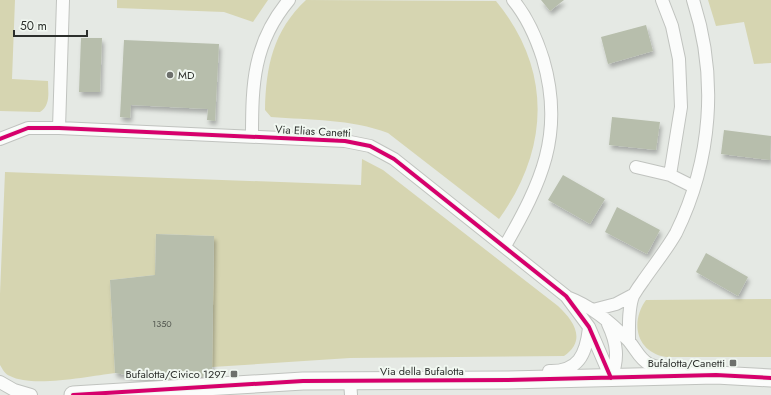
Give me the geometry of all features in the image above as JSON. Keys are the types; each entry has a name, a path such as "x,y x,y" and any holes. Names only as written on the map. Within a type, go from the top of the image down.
{"street":[{"path":"58,128 63,0"},
{"path":"252,137 253,83 259,51 271,24 289,0"},
{"path":"505,246 539,182 548,147 551,122 549,84 537,41 527,18 513,0"},
{"path":"662,0 672,26 678,59 681,100 670,175"},
{"path":"629,341 629,319 634,296 675,234 701,166 706,125 708,90 707,57 702,28 693,0"},
{"name":"Via Elias Canetti","path":"0,146 3,133 28,128 58,128 351,141 378,149 394,159 566,296"},
{"path":"636,167 670,175 694,187"},
{"path":"566,296 593,310 607,320 629,341 641,358 651,365 716,375"},
{"path":"566,296 589,327 611,378"},
{"path":"593,310 616,304 634,296"},
{"path":"607,320 615,340 617,355 611,378"},
{"path":"508,380 526,372 558,371 571,367 579,360 584,351 589,327"},
{"name":"Via della Bufalotta","path":"73,395 303,381 350,388 508,380 716,375 771,378"},
{"path":"0,382 14,390 31,395"}],"green space":[{"path":"0,0 15,0 12,79 48,81 46,106 40,112 0,111"},
{"path":"117,0 268,0 253,22 224,12 117,8"},
{"path":"306,0 496,1 514,27 527,54 535,81 538,109 535,137 528,165 516,192 499,219 388,133 360,125 271,117 265,110 267,79 274,50 286,24"},
{"path":"708,0 771,0 771,63 754,64 744,22 716,26"},
{"path":"362,159 383,170 558,306 569,318 576,331 575,344 571,350 564,356 350,358 212,367 214,236 156,234 155,275 110,280 115,373 61,380 32,381 20,379 4,372 0,365 0,294 5,172 361,185"},
{"path":"771,299 771,357 666,357 656,354 648,349 642,343 639,335 637,326 638,317 646,300"}],"building":[{"path":"541,0 564,0 550,11"},
{"path":"646,25 653,51 608,64 601,37"},
{"path":"81,38 102,38 100,92 79,92"},
{"name":"MD","path":"124,40 219,44 215,121 207,120 208,109 131,105 130,118 120,117"},
{"path":"612,117 660,122 656,150 609,145"},
{"path":"724,130 771,136 770,160 721,154"},
{"path":"563,175 605,199 590,224 548,200"},
{"path":"617,207 660,230 647,254 605,232"},
{"path":"156,234 214,236 212,376 156,380 115,373 110,280 155,275"},
{"path":"706,253 748,277 738,296 696,272"}],"cycle path":[{"path":"0,139 28,128 59,128 345,141 370,146 394,159 566,296 589,327 611,378"},
{"path":"73,395 303,381 508,380 716,375 771,378"}],"place":[{"name":"MD","path":"170,75"},
{"name":"Bufalotta/Canetti","path":"733,363"},
{"name":"Bufalotta/Civico 1297","path":"234,374"}]}
